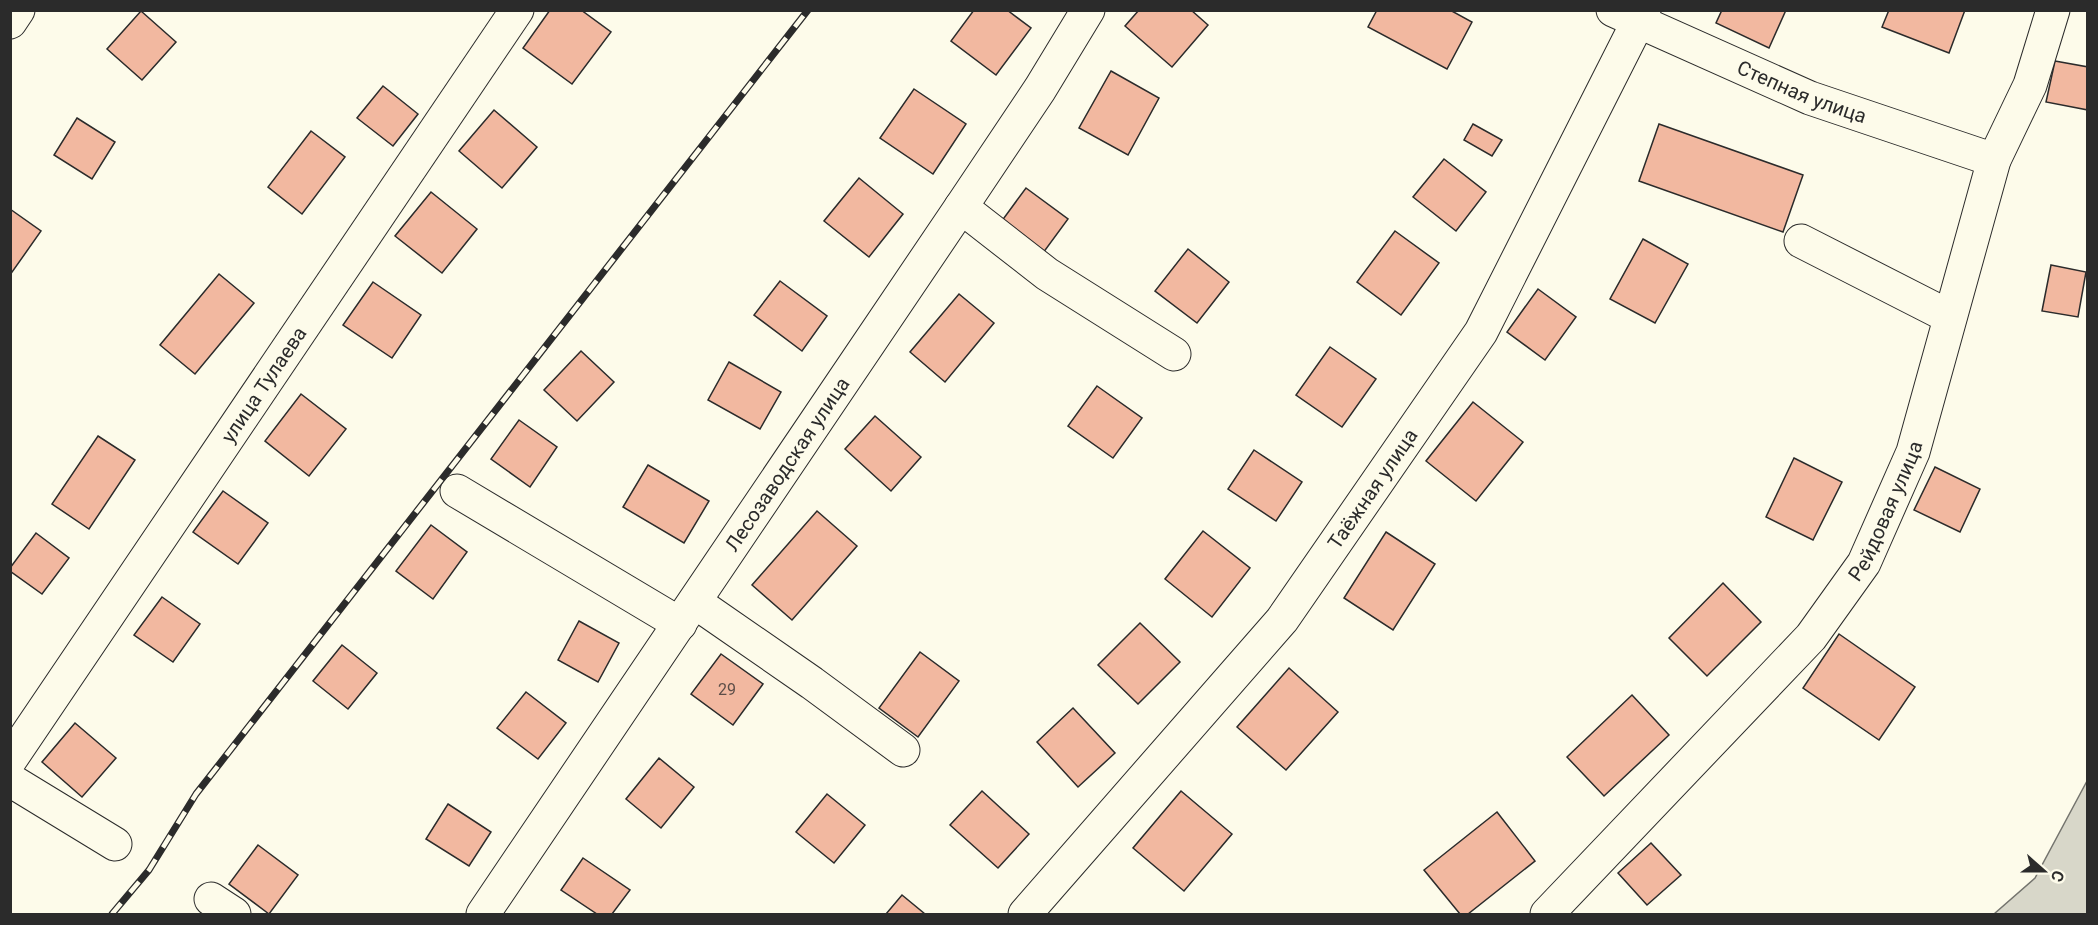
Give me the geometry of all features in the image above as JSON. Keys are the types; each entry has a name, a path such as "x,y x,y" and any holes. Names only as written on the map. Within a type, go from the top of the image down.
{"street":[{"path":"10,22 18,10"},
{"name":"улица Тулаева","path":"10,760 517,10"},
{"name":"Лесозаводская улица","path":"483,915 1040,89 1088,10"},
{"name":"Рейдовая улица","path":"1547,915 1560,904 1811,637 1864,563 1913,452 1994,160 2030,85 2053,10"},
{"name":"Степная улица","path":"1632,14 1810,98 1994,160"},
{"name":"Таёжная улица","path":"1025,915 1282,620 1474,341 1632,14"},
{"path":"961,207 1047,274 1174,354"},
{"path":"1801,241 1950,317"},
{"path":"457,490 812,683 903,750"},
{"path":"10,780 115,844"}],"shaded area":[{"path":"2087,781 2087,914 1994,914 2035,878"}],"building":[{"path":"550,10 581,10 611,32 572,84 523,48"},
{"path":"974,10 1007,10 1031,28 996,75 951,41"},
{"path":"1139,10 1191,10 1208,25 1172,67 1125,26"},
{"path":"1377,10 1450,10 1472,22 1447,69 1368,27"},
{"path":"1722,10 1786,10 1769,48 1716,23"},
{"path":"1889,10 1965,10 1949,53 1882,27"},
{"path":"141,11 176,42 142,80 107,49"},
{"path":"2055,61 2088,67 2088,110 2046,102"},
{"path":"1111,71 1159,98 1128,155 1079,128"},
{"path":"383,86 418,114 393,146 357,118"},
{"path":"914,89 966,124 933,174 880,138"},
{"path":"494,110 537,147 502,188 459,151"},
{"path":"77,118 115,142 92,179 54,155"},
{"path":"1473,124 1502,140 1492,156 1464,140"},
{"path":"1659,124 1803,175 1783,232 1639,181"},
{"path":"311,131 345,157 302,214 268,187"},
{"path":"1444,159 1486,192 1456,231 1413,197"},
{"path":"859,178 903,214 869,257 824,221"},
{"path":"1026,188 1068,219 1043,253 1001,222"},
{"path":"431,192 477,229 442,273 395,236"},
{"path":"10,209 41,231 10,275"},
{"path":"1395,231 1439,263 1401,315 1357,282"},
{"path":"1643,239 1688,264 1655,323 1610,299"},
{"path":"1188,249 1229,282 1197,323 1155,291"},
{"path":"2051,265 2086,272 2078,317 2042,311"},
{"path":"219,274 254,303 195,374 160,345"},
{"path":"780,281 827,316 802,351 754,315"},
{"path":"373,282 421,315 392,358 343,325"},
{"path":"1538,289 1576,317 1545,360 1507,332"},
{"path":"959,294 994,323 945,382 910,352"},
{"path":"1330,347 1376,379 1342,427 1296,395"},
{"path":"581,351 614,382 577,421 544,390"},
{"path":"729,362 781,392 760,429 708,400"},
{"path":"1097,386 1142,418 1113,458 1068,426"},
{"path":"301,394 346,429 309,476 265,441"},
{"path":"1473,402 1523,442 1476,501 1426,461"},
{"path":"875,416 921,457 891,491 845,449"},
{"path":"519,420 557,447 530,487 491,459"},
{"path":"98,436 135,460 89,529 52,504"},
{"path":"1254,450 1302,482 1276,521 1228,489"},
{"path":"1794,458 1842,482 1813,540 1766,517"},
{"path":"648,465 709,501 684,543 623,507"},
{"path":"1935,467 1980,489 1960,532 1914,510"},
{"path":"223,491 268,523 238,564 193,532"},
{"path":"817,511 857,546 792,620 752,585"},
{"path":"431,525 467,552 433,599 396,571"},
{"path":"1203,531 1250,568 1212,617 1165,579"},
{"path":"1386,532 1435,564 1393,630 1344,598"},
{"path":"36,533 69,558 42,594 10,571"},
{"path":"1723,583 1761,622 1707,676 1669,638"},
{"path":"162,597 200,624 173,662 134,635"},
{"path":"579,621 619,643 598,682 558,660"},
{"path":"1140,623 1180,662 1138,704 1098,665"},
{"path":"1839,634 1915,687 1879,740 1803,688"},
{"path":"342,645 377,673 348,709 313,681"},
{"path":"920,652 959,681 918,737 879,708"},
{"path":"721,654 763,684 733,725 691,694"},
{"path":"1289,668 1338,712 1286,770 1237,727"},
{"path":"526,692 566,723 538,759 497,728"},
{"path":"1632,695 1669,735 1604,796 1567,757"},
{"path":"1073,708 1115,753 1078,787 1037,742"},
{"path":"75,723 116,758 82,797 42,762"},
{"path":"659,758 694,787 661,828 626,799"},
{"path":"982,791 1029,834 998,868 950,825"},
{"path":"1181,791 1232,834 1184,891 1133,848"},
{"path":"827,794 865,825 834,863 796,832"},
{"path":"448,804 491,832 469,866 426,839"},
{"path":"1497,812 1535,861 1468,914 1460,914 1424,870"},
{"path":"1651,843 1681,875 1647,905 1618,873"},
{"path":"258,845 298,875 269,914 229,884"},
{"path":"583,858 630,890 612,914 597,914 561,890"},
{"path":"902,895 925,914 886,914"}],"railway":[{"path":"112,914 149,870 196,794 808,10"}]}
